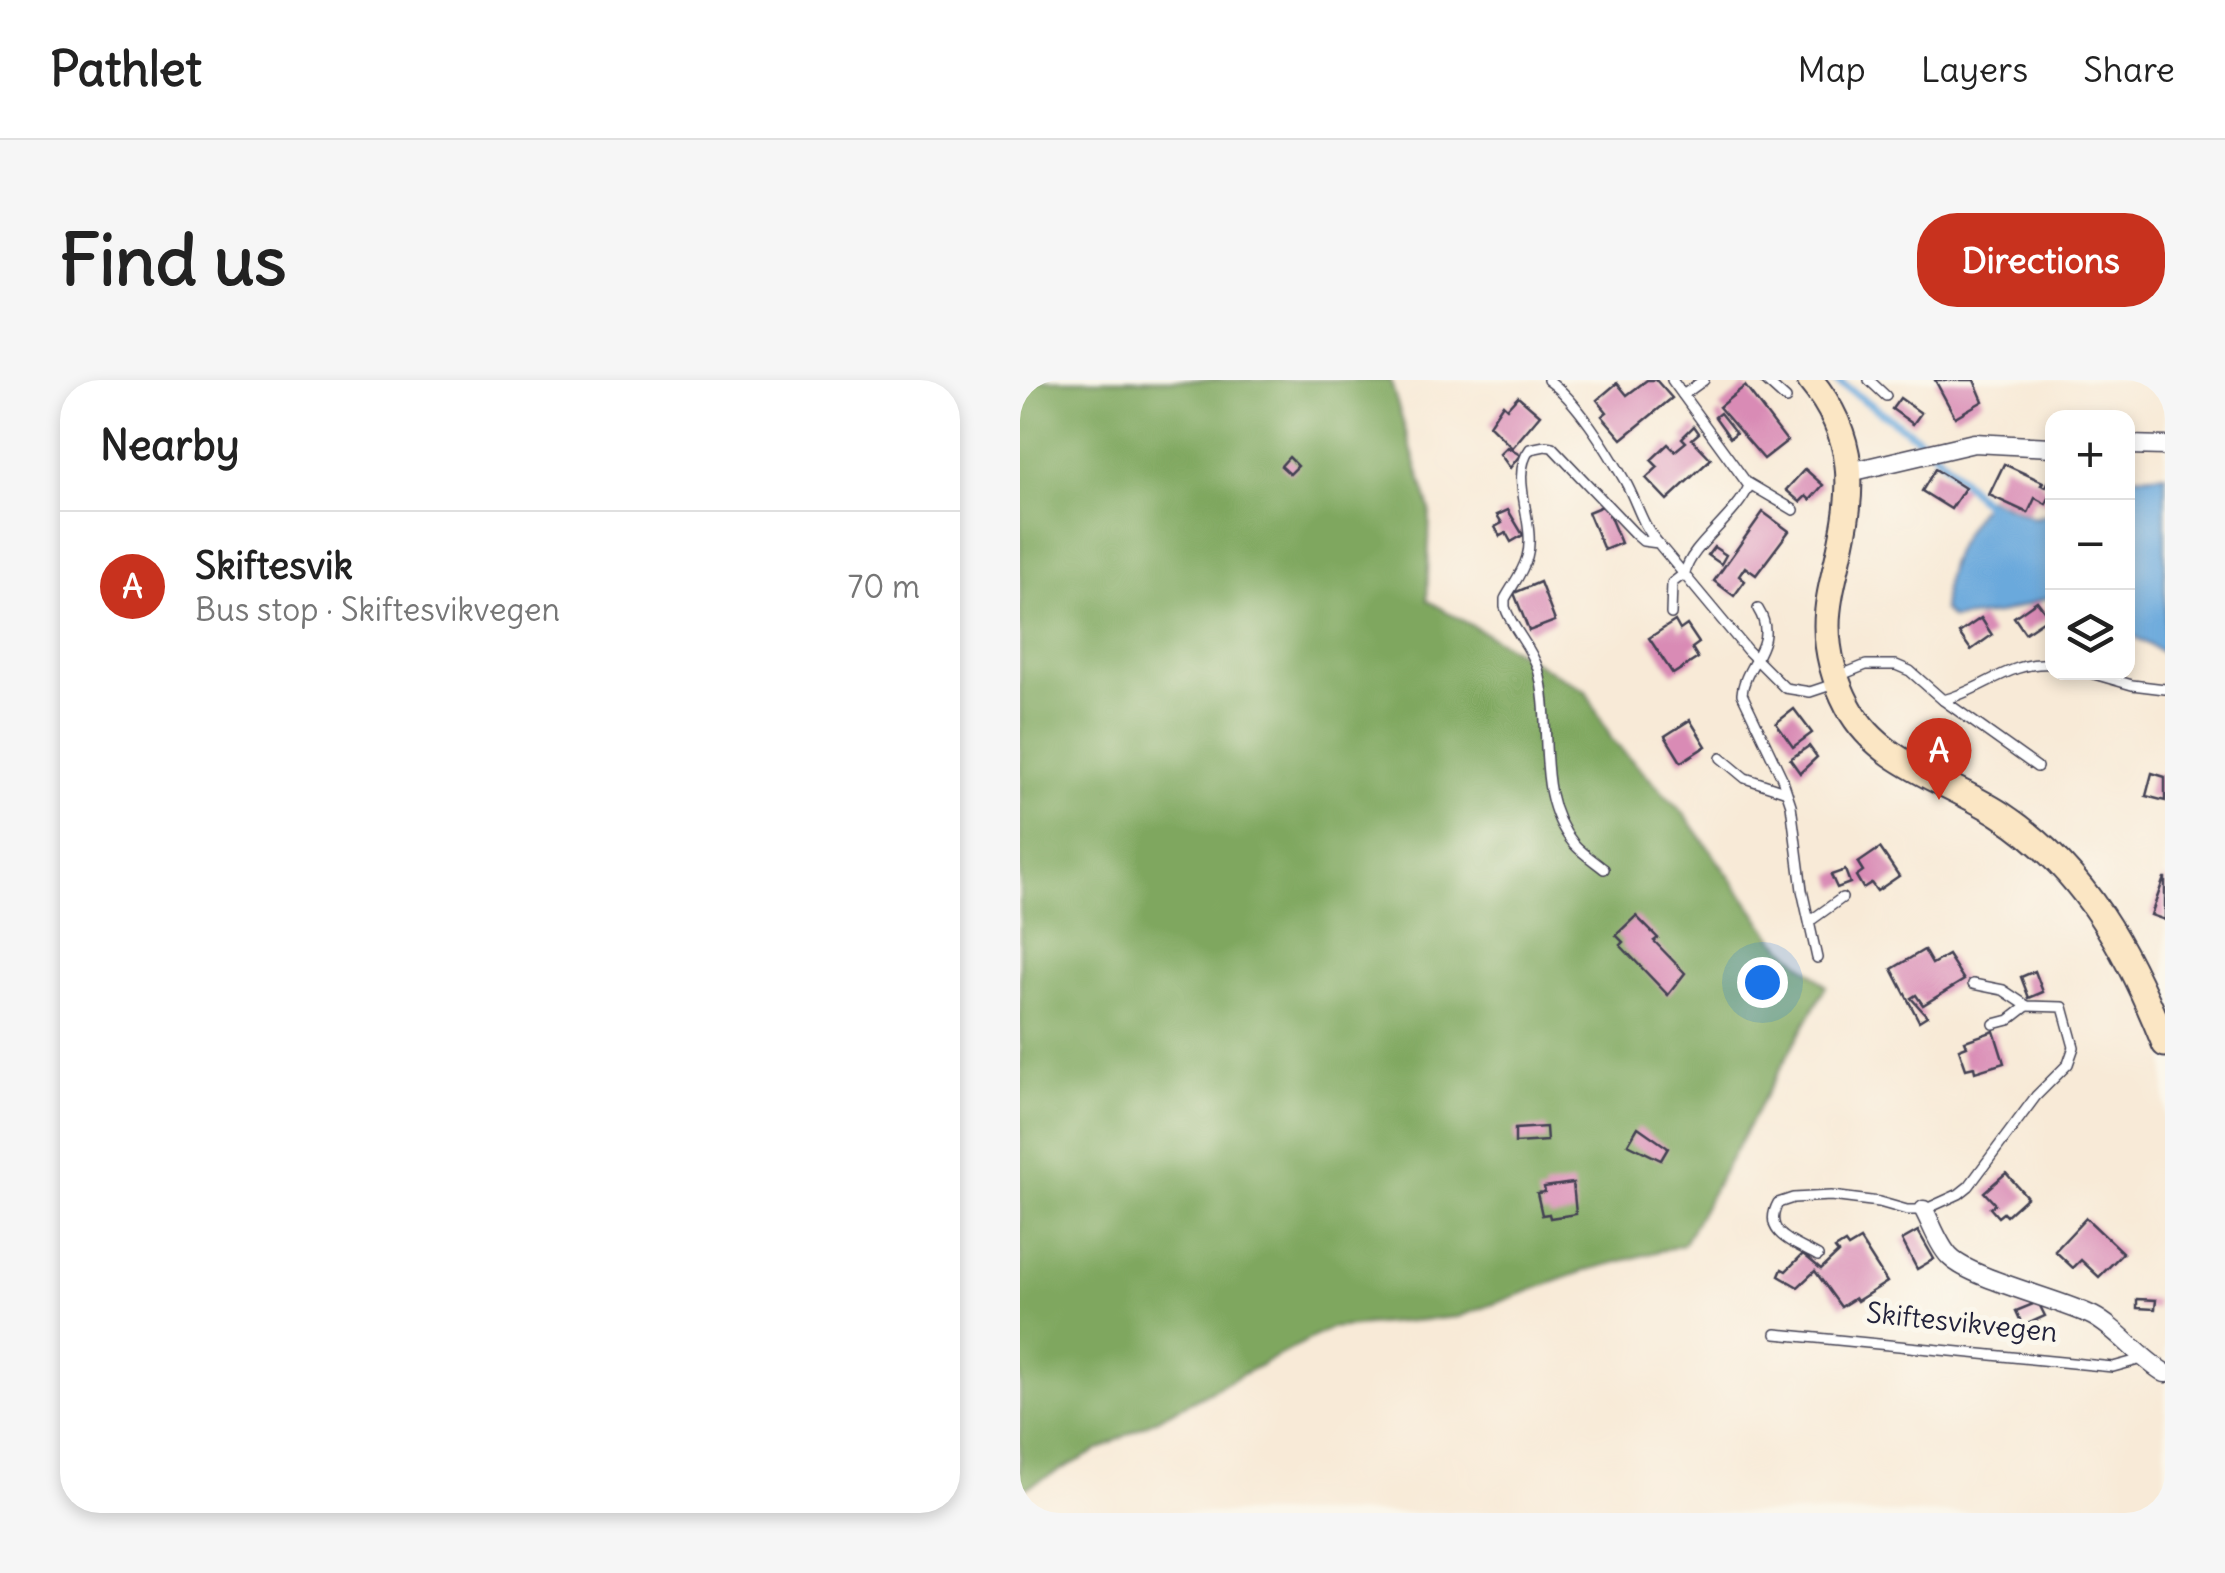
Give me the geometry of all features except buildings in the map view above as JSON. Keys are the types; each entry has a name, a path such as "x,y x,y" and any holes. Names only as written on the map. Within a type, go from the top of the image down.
{"main road":[{"path":"1810,380 1836,418 1850,472 1848,514 1827,624 1836,680 1850,711 1885,750 2003,816 2065,868 2104,916 2138,977 2165,1044"}],"street":[{"path":"1850,472 1963,444 2045,447"},
{"path":"2135,445 2165,446"},
{"name":"Skiftesvikvegen","path":"1924,1210 1949,1256 1968,1270 2097,1318 2142,1360 2165,1373"}],"lane":[{"path":"1672,380 1748,483 1794,510"},
{"path":"1683,396 1704,380"},
{"path":"1765,380 1786,399"},
{"path":"1869,380 1886,396"},
{"path":"1554,383 1627,484 1640,520 1658,544 1786,688 1810,692 1866,665 1896,665 1910,671 1943,700 2037,767"},
{"path":"1604,869 1574,845 1558,815 1546,760 1546,714 1537,668 1505,606 1504,599 1528,557 1524,458 1536,446 1552,448 1635,534 1643,541 1658,544"},
{"path":"1671,614 1672,583 1686,574 1689,558 1738,506 1748,483"},
{"path":"1758,610 1765,626 1759,660 1744,680 1742,694 1791,804 1802,890 1817,958"},
{"path":"1943,700 2032,664 2045,664"},
{"path":"2115,680 2165,689"},
{"path":"1721,758 1745,778 1784,791"},
{"path":"1810,920 1842,898"},
{"path":"1818,1256 1778,1234 1772,1216 1778,1203 1831,1196 1907,1210 1940,1205 1968,1186 2036,1096 2068,1064 2074,1046 2064,1008 2026,1006 2003,990 1973,984"},
{"path":"1994,1024 2008,1020 2026,1006"},
{"name":"Skiftesvikvegen","path":"1776,1334 2113,1367 2142,1360"}],"green space":[{"path":"1020,380 1390,380 1430,510 1427,600 1586,691 1612,740 1685,815 1774,939 1826,986 1683,1245 1587,1270 1458,1317 1331,1328 1020,1491"}],"water":[{"path":"2165,474 2165,654 2135,637 2135,476"},
{"path":"1988,498 2034,518 2045,515 2045,598 1998,614 1952,619 1943,610 1944,592 1950,563"}],"waterway":[{"path":"1836,380 1925,443 1985,503"}],"place":[{"name":"Skiftesvik","path":"1939,800"}]}
